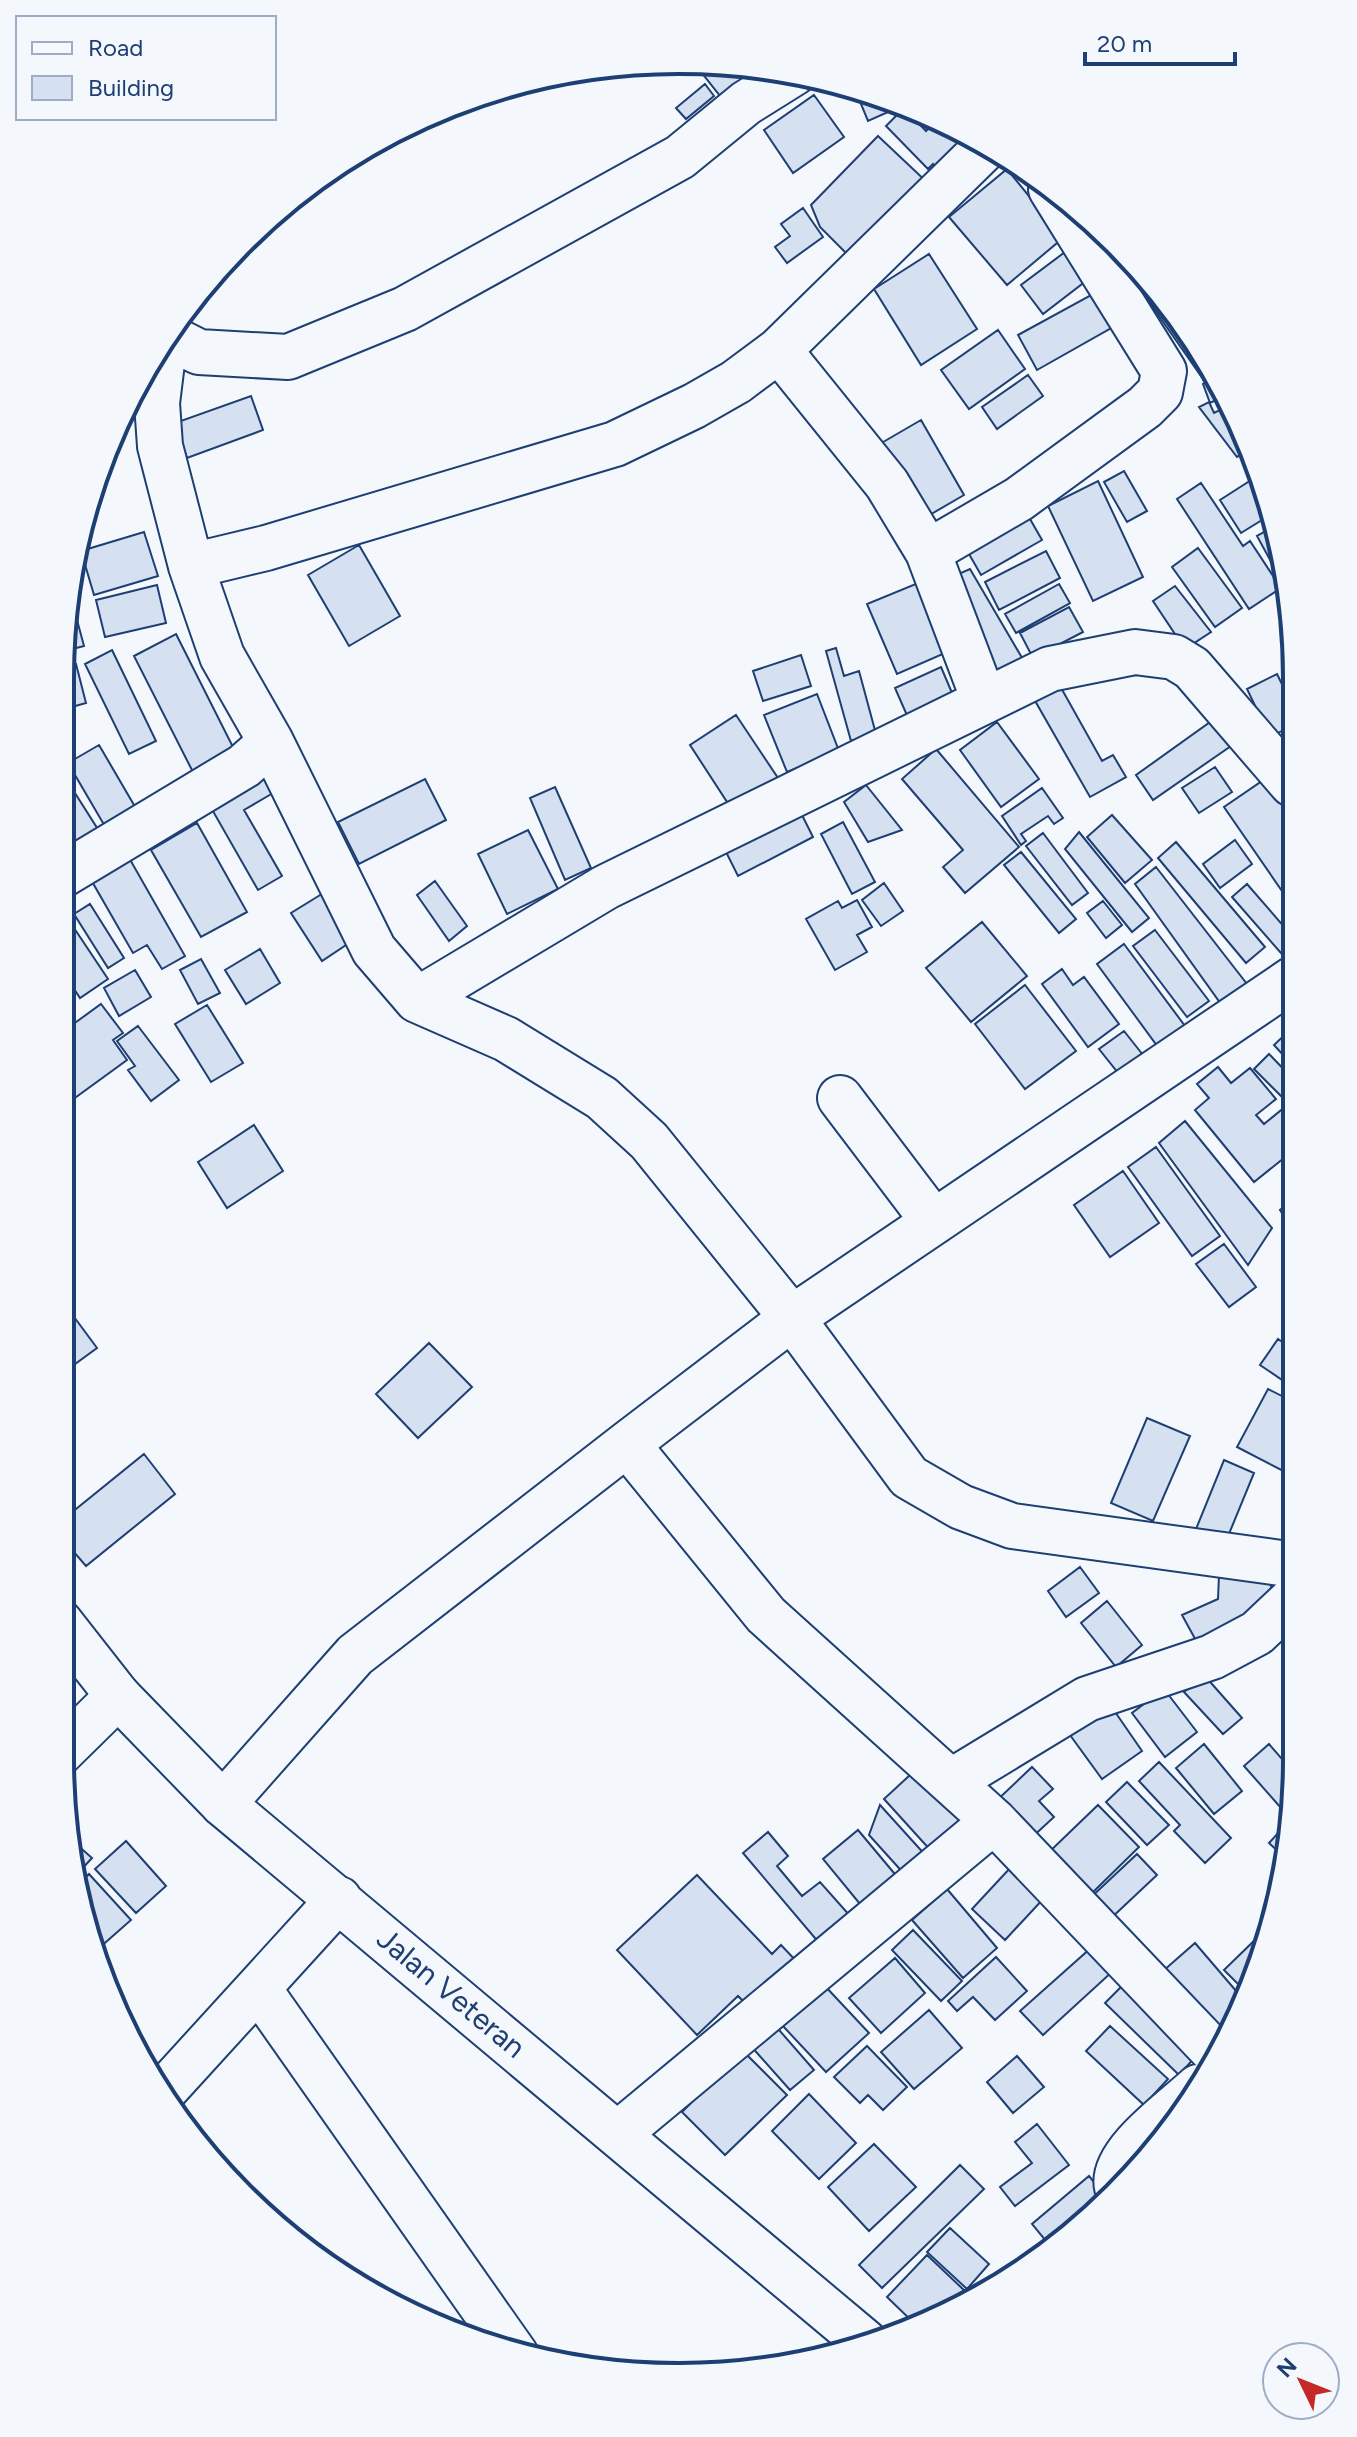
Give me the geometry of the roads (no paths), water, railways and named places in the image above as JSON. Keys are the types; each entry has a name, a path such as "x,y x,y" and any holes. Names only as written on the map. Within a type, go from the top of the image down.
{"street":[{"path":"177,342 199,352 288,357 405,309 680,157 746,103 778,83"},
{"path":"191,566 266,548 615,444 736,382 779,350 979,154"},
{"path":"928,552 1019,499 1145,407 1160,392 1164,371 1160,359 1070,218"},
{"path":"779,350 842,423 887,484 928,552 984,700"},
{"path":"162,365 157,403 160,446 191,566 222,656 271,742 374,950 417,1000 506,1039 602,1098 649,1141 792,1318 909,1477 961,1507 1012,1526 1283,1563"},
{"path":"417,1000 606,887 1050,669 1135,652 1174,657 1192,668 1283,774"},
{"path":"74,868 244,766 271,742"},
{"path":"223,1804 355,1655 627,1444 792,1318 1283,986"},
{"path":"840,1098 934,1222"},
{"path":"627,1444 766,1615 994,1821 1210,2047"},
{"path":"952,1781 1087,1699 1212,1657 1257,1633 1283,1608"},
{"name":"Jalan Veteran","path":"74,1640 118,1696 223,1804 857,2336"},
{"path":"74,1739 118,1696"},
{"path":"619,2133 994,1821"},
{"path":"170,2084 339,1899"},
{"path":"258,1988 503,2336"},
{"path":"1116,2175 1116,2168 1126,2153 1163,2119"}]}
